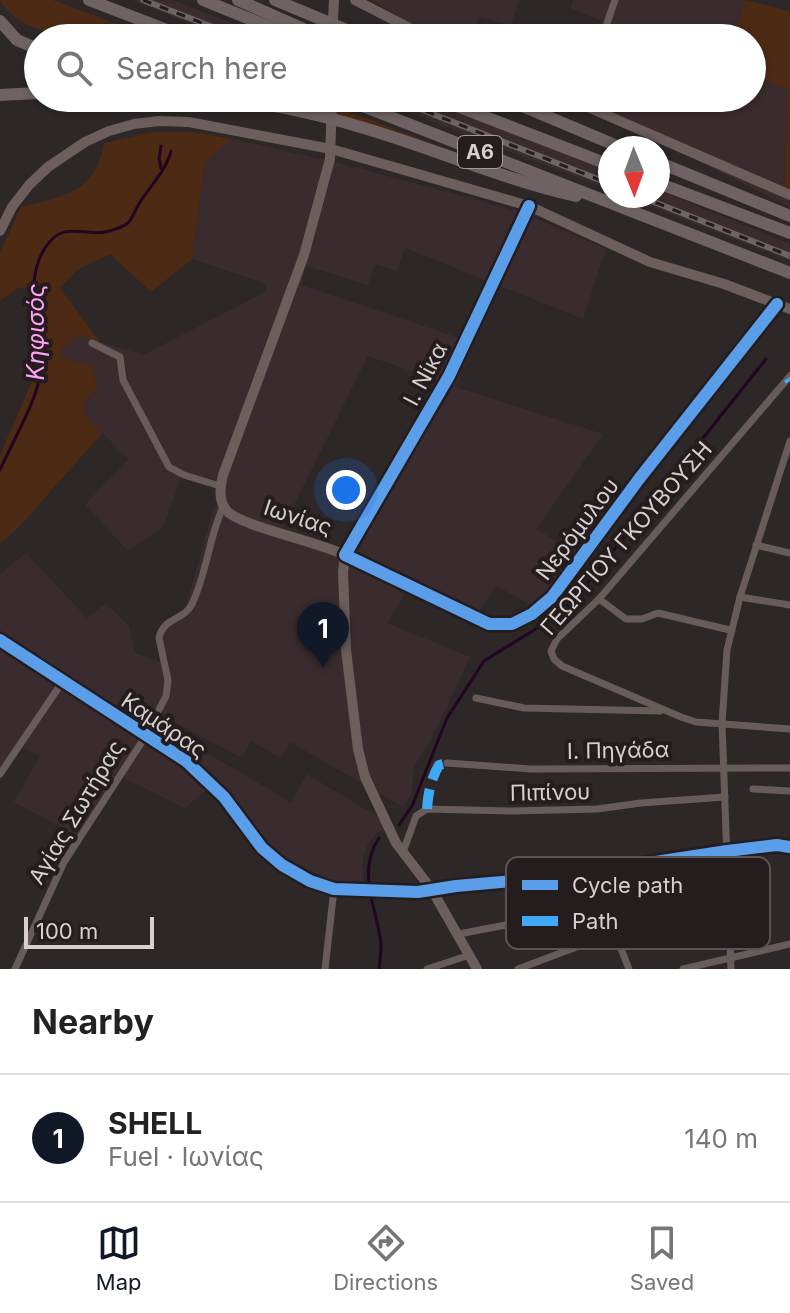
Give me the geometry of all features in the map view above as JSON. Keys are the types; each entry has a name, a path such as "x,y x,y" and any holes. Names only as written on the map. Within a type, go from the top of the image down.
{"highway":[{"path":"89,0 152,24"},
{"path":"203,0 262,24"},
{"path":"238,0 292,24"},
{"path":"275,0 332,24"},
{"path":"0,21 17,40 24,43"},
{"path":"0,95 24,94"},
{"path":"302,112 361,126 451,159 598,201"},
{"name":"Α6","path":"378,112 598,198"},
{"name":"Α6","path":"472,112 598,160"},
{"path":"536,112 598,138"},
{"path":"670,167 790,216"},
{"path":"670,188 790,233"},
{"name":"Α6","path":"623,208 790,273"}],"street":[{"path":"332,24 334,0"},
{"path":"355,0 402,24"},
{"path":"607,24 615,0"},
{"path":"223,507 220,486 304,255 332,145 332,112"},
{"path":"605,112 790,195"},
{"path":"0,231 21,193 48,167 85,142 121,127 159,121 189,122 332,145 529,206 650,262 790,309"},
{"name":"Ι. Νίκα","path":"345,555 449,376 529,206"},
{"name":"Νερόμυλου","path":"345,555 489,624 512,624 532,614 552,597 572,572 639,479 777,304"},
{"path":"92,343 120,357 123,380 169,467 220,486"},
{"name":"ΓΕΩΡΓΙΟΥ ΓΚΟΥΒΟΥΣΗ","path":"790,376 599,599 557,639 551,651 562,666 696,722 790,729"},
{"path":"727,857 722,723 730,630 789,445"},
{"name":"Ιωνίας","path":"223,507 241,520 328,546 345,555 346,650 358,749 365,777 386,825 432,890 477,969"},
{"name":"Αγίας Σωτήρας","path":"15,969 64,862 145,737 168,689 160,631 168,621 183,616 194,600 215,524 223,507"},
{"path":"756,545 790,553"},
{"path":"740,597 790,605"},
{"path":"599,599 626,619 642,619 658,613 730,630"},
{"name":"Καμάρας","path":"0,640 186,761 224,797 262,848 282,865 310,881 334,889 371,891 432,890 506,882"},
{"path":"0,774 63,681"},
{"path":"476,698 524,708 666,711"},
{"name":"Ι. Πηγάδα","path":"447,763 531,769 790,768"},
{"path":"753,789 790,791"},
{"name":"Πιπίνου","path":"400,847 416,816 427,809 597,809 725,797"},
{"name":"Καμάρας","path":"687,857 777,845 790,847"},
{"path":"325,969 334,889"},
{"path":"459,934 506,925"},
{"path":"770,948 790,944"},
{"path":"518,969 568,949"},
{"path":"621,949 629,969"},
{"path":"731,969 732,949"},
{"path":"683,969 766,949"},
{"path":"427,969 470,955"}],"shaded area":[{"path":"0,0 53,0 117,24 27,24 12,15"},
{"path":"132,0 173,0 234,24 190,24"},
{"path":"370,0 519,0 511,24 478,17 476,24 413,24"},
{"path":"573,0 745,0 737,24 600,24 601,21 571,8"},
{"path":"745,0 790,11 790,196 784,194 788,89 766,82 766,24 737,24"},
{"path":"766,82 788,89 784,193 790,196 790,207 670,147 670,136 648,136 600,112 766,112"},
{"path":"326,112 350,112 439,146"},
{"path":"407,112 460,112 598,165 598,185"},
{"path":"154,132 193,132 232,139 205,162 192,259 151,292 110,254 77,270 60,288 100,342 79,335 61,350 61,358 92,365 98,389 84,402 85,415 102,433 19,527 0,543 0,455 35,374 30,338 31,286 16,289 0,301 0,253 21,207 75,190 94,172 104,143"},
{"path":"232,139 339,163 521,212 606,249 583,319 405,248 397,271 375,264 368,285 306,266 301,285 474,343 455,387 603,434 536,529 579,555 545,599 532,606 497,586 470,623 405,593 387,623 470,657 432,738 413,768 412,794 403,807 290,742 281,758 251,742 242,758 162,716 159,725 291,802 307,774 391,825 376,833 368,844 363,856 363,884 336,883 280,856 216,782 185,808 120,776 80,837 14,802 40,756 21,747 0,781 0,574 26,553 87,618 106,603 129,626 135,653 170,666 161,631 171,623 182,620 218,502 217,488 181,478 163,527 128,551 85,505 128,459 85,415 84,402 98,389 92,365 61,359 61,350 79,335 143,355 265,292 266,284 192,259 205,162","holes":["368,356 441,381 341,549 283,527"]},
{"path":"670,195 790,244 790,261 655,208 670,208"}],"waterway":[{"name":"Κηφισός","path":"161,146 161,168"},
{"name":"Κηφισός","path":"0,470 37,390 40,347 34,280 45,248 59,234 105,232 128,223 162,171 171,151"},
{"path":"399,825 412,806 447,718 484,661 555,617 578,595 766,359"},
{"path":"379,838 372,851 368,877 381,943 379,969"}],"railway":[{"path":"143,0 205,24"},
{"path":"427,112 598,179"},
{"path":"669,208 790,256"}],"marked path":[{"path":"427,809 434,776 439,765 447,763"}],"cycle path":[{"path":"529,206 449,376 345,555 489,624 512,624 532,614 552,597 639,479 777,304"},
{"path":"0,640 186,761 224,797 262,848 282,865 310,881 334,889 418,892 506,882"},
{"path":"688,857 777,845 790,847"}],"place":[{"name":"SHELL","path":"323,668"}]}
